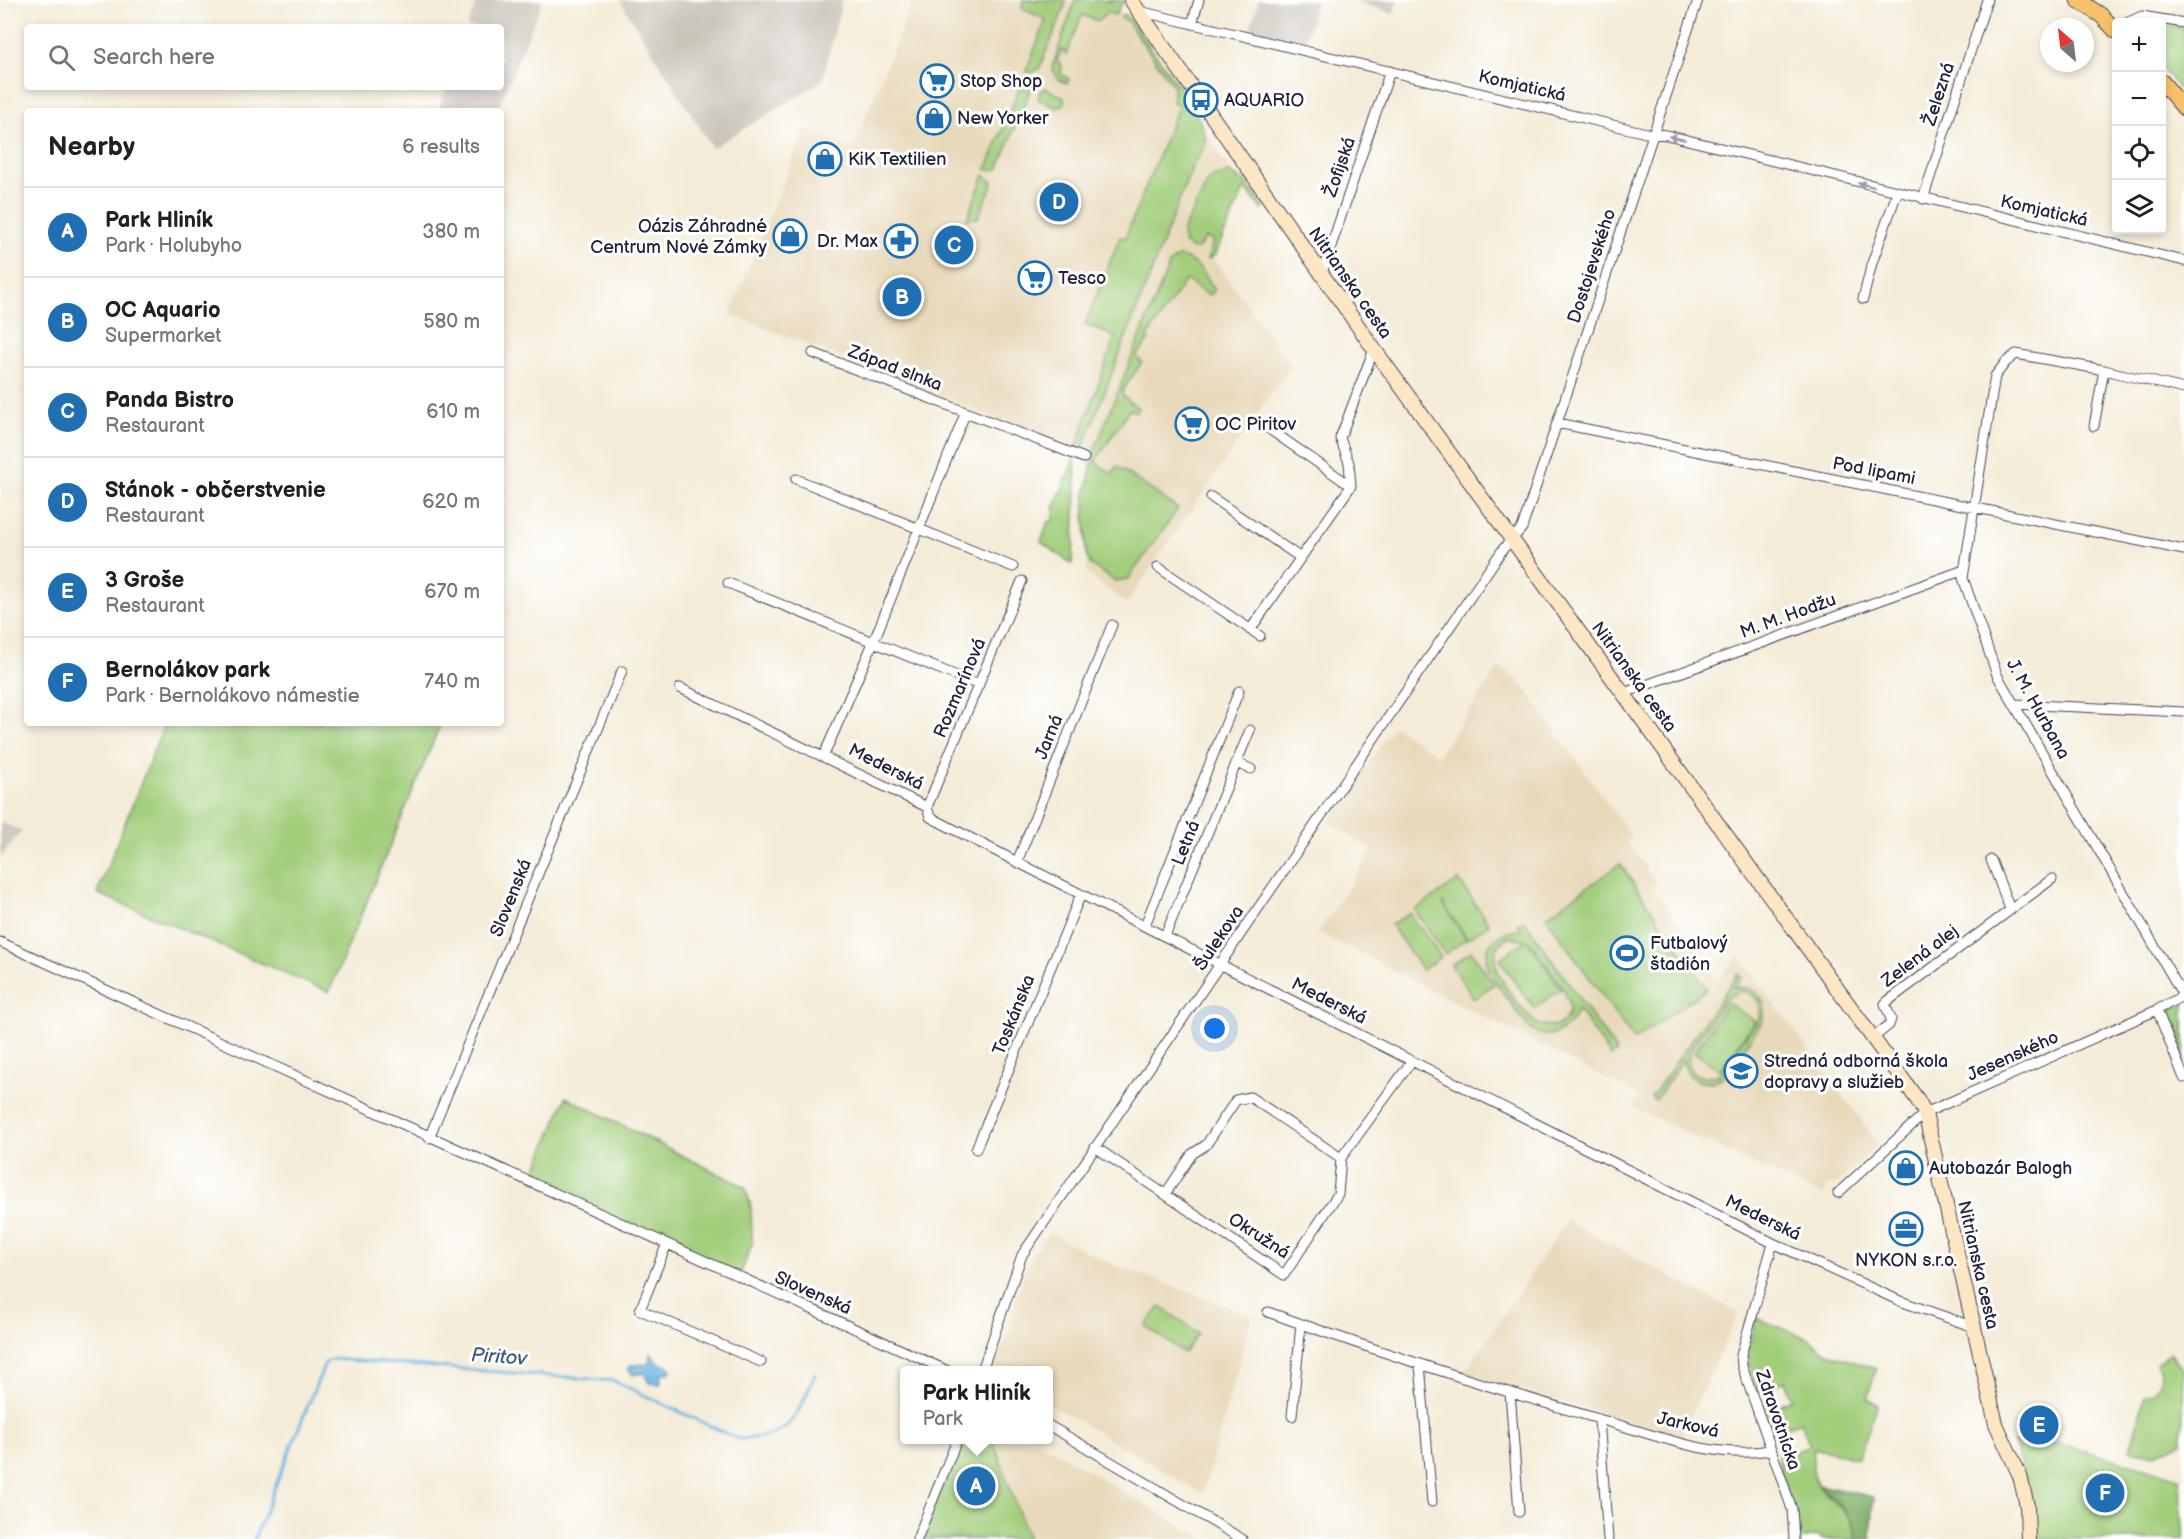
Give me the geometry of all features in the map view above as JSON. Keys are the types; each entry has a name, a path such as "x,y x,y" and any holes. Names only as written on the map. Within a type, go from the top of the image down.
{"main road":[{"path":"2078,0 2112,22"},
{"name":"Nitrianska cesta","path":"1135,6 1374,349 1925,1113 1995,1424 2020,1476 2027,1506 2028,1539"},
{"path":"2166,87 2184,108"}],"street":[{"path":"1192,24 1199,0"},
{"name":"Dostojevského","path":"1512,538 1522,528 1698,0"},
{"name":"Železná","path":"1923,199 1987,0"},
{"name":"Komjatická","path":"1135,6 1192,24 1653,135 1667,135 1897,193 2184,261"},
{"path":"2138,18 2142,16 2154,18"},
{"path":"2166,20 2184,23"},
{"name":"Žofijská","path":"1322,273 1389,71"},
{"path":"1863,299 1872,263 1897,193"},
{"path":"1250,630 1351,486 1352,476 1340,438 1374,349"},
{"name":"Západ slnka","path":"813,353 1084,458"},
{"name":"J. M. Hurbana","path":"2104,370 2016,354 1995,376 1976,508 1963,578 1997,675 2184,995"},
{"path":"2094,426 2104,370 2184,389"},
{"path":"824,755 873,643 966,414"},
{"path":"1259,422 1351,486"},
{"name":"Pod lipami","path":"1557,423 2184,550"},
{"path":"1332,472 1343,468 1347,458"},
{"path":"796,479 1013,567"},
{"path":"1211,497 1301,558"},
{"name":"Šulekova","path":"984,1366 1022,1254 1512,538"},
{"path":"1158,567 1260,636"},
{"name":"M. M. Hodžu","path":"1624,693 1964,570"},
{"name":"Rozmarínová","path":"927,807 1022,581"},
{"path":"728,583 979,685"},
{"name":"Jarná","path":"1017,862 1112,625"},
{"name":"Slovenská","path":"429,1138 622,671"},
{"name":"Mederská","path":"680,688 824,755 927,807 930,817 1017,862 1773,1243 1899,1301 1974,1328"},
{"path":"1144,926 1239,691"},
{"path":"2016,704 2184,712"},
{"name":"Letná","path":"1165,936 1250,730"},
{"path":"1236,763 1251,769"},
{"path":"1991,860 2010,909"},
{"name":"Zelená alej","path":"1873,1038 1888,1025 1891,1019 1885,1004 1888,1000 2052,879"},
{"name":"Toskánska","path":"976,1149 1081,894"},
{"name":"Slovenská","path":"0,942 935,1366"},
{"name":"Jesenského","path":"1838,1193 1925,1113 2157,1010 2184,995"},
{"path":"2157,1010 2184,1078"},
{"path":"1166,1193 1192,1154 1206,1144 1236,1100 1250,1097 1341,1158 1412,1061"},
{"name":"Okružná","path":"1095,1147 1284,1275 1338,1194 1341,1158"},
{"name":"Zdravotnícka","path":"1773,1243 1742,1355 1742,1366 1792,1509 1794,1539"},
{"path":"666,1246 640,1310 761,1362"},
{"name":"Jarková","path":"1268,1311 1420,1365 1691,1446 1748,1454 1770,1449"},
{"path":"1292,1416 1301,1324"},
{"path":"1420,1365 1432,1502"},
{"path":"1510,1392 1519,1512"},
{"path":"1599,1419 1608,1539"},
{"path":"1053,1428 1242,1539"},
{"path":"916,1539 955,1444"}],"shaded area":[{"path":"477,0 543,0 498,108 439,108 445,90 504,90 504,24 468,24"},
{"path":"620,0 842,0 822,81 712,148"},
{"path":"913,0 1108,0 1127,20 1242,187 1212,257 1291,365 1126,604 1087,573 1090,455 730,314 805,129 853,148"},
{"path":"1259,0 1317,0 1305,41 1250,29"},
{"path":"1354,0 1398,0 1393,14"},
{"path":"1499,667 1519,680 1632,837 1626,841 1656,882 1652,885 1719,980 1738,955 1879,1144 1835,1185 1828,1184 1823,1196 1642,1112 1633,1106 1639,1096 1625,1088 1318,932 1373,851 1329,821 1394,726 1438,756"},
{"path":"0,822 22,831 0,858"},
{"path":"1567,1221 1739,1313 1681,1437 1464,1373"},
{"path":"1049,1233 1110,1263 1252,1316 1203,1494 1053,1406 1053,1366 994,1366 1014,1323 1012,1321 1016,1298 1033,1255"},
{"path":"994,1444 1043,1444 1204,1539 1028,1539"}],"green space":[{"path":"1023,0 1065,0 1065,6 1039,69 1031,73 1026,71 1046,20 1022,8"},
{"path":"1075,0 1126,1 1120,6 1116,15 1107,13 1098,21 1082,15 1066,55 1062,50 1057,60 1062,67 1061,74 1069,79 1067,83 1058,80 1052,68"},
{"path":"1123,14 1127,15 1184,94 1202,126 1205,144 1194,162 1084,445 1076,448 1115,337 1085,324 1120,237 1125,238 1179,105 1173,103 1173,85 1127,21 1121,18"},
{"path":"2166,24 2184,28 2184,94 2166,74"},
{"path":"1024,77 1034,81 998,169 986,170"},
{"path":"1045,88 1063,97 1065,102 1062,106 1057,108 1038,99 1041,90"},
{"path":"1229,173 1245,182 1265,207 1262,210 1245,188 1214,256 1208,259 1213,241 1205,238 1198,249 1191,248 1184,243 1182,232 1208,182 1215,176"},
{"path":"984,175 993,182 978,218 967,219"},
{"path":"1178,257 1195,264 1209,281 1214,292 1208,295 1186,280 1147,337 1149,339 1136,357 1142,362 1122,391 1123,396 1138,408 1135,412 1130,409 1095,462 1112,474 1117,466 1178,509 1128,579 1115,581 1091,565 1086,555 1085,500 1094,451 1170,263"},
{"path":"1074,459 1076,492 1072,564 1041,542 1048,522 1054,520 1054,509"},
{"path":"164,726 440,726 329,992 97,893"},
{"name":"Futbalový štadión","path":"1620,864 1707,989 1634,1040 1546,917"},
{"path":"1459,880 1489,924 1467,939 1442,902 1466,939 1445,954 1415,910"},
{"path":"1410,913 1441,957 1422,970 1391,925"},
{"path":"1524,920 1617,1052 1611,1056 1578,1009 1565,1028 1553,1034 1538,1033 1522,1019 1492,976 1486,959 1494,940 1507,933 1522,930 1518,924","holes":["1510,937 1526,940 1499,959 1534,1008 1561,989 1528,941 1561,985 1568,999 1569,1013 1565,1020 1557,1026 1538,1025 1511,994 1497,968 1495,955 1499,945"]},
{"path":"1471,951 1494,984 1474,999 1451,965"},
{"path":"1738,974 1741,977 1734,988 1746,988 1760,996 1764,1013 1759,1026 1732,1065 1721,1078 1707,1083 1696,1080 1690,1075 1683,1060 1655,1101 1651,1098","holes":["1740,991 1757,999 1760,1008 1759,1018 1718,1075 1705,1078 1693,1073 1688,1062 1691,1049 1728,997"]},
{"path":"2184,1002 2184,1064 2167,1021 2168,1011"},
{"path":"1728,1003 1755,1021 1720,1070 1694,1052"},
{"path":"566,1097 745,1187 751,1206 752,1244 740,1275 532,1179"},
{"path":"1160,1306 1198,1334 1184,1353 1146,1326"},
{"path":"1756,1318 1809,1339 1827,1353 1876,1369 1867,1399 1878,1404 1858,1458 1814,1448 1814,1477 1824,1492 1848,1516 1855,1530 1856,1539 1821,1539 1820,1536 1797,1539 1778,1458 1779,1452 1784,1450 1786,1455 1810,1446 1801,1422 1770,1433 1762,1410 1764,1405 1768,1403 1771,1408 1792,1399 1785,1381 1756,1392 1747,1354"},
{"path":"2170,1353 2184,1371 2182,1442 2155,1454 2130,1450 2145,1395 2152,1393 2160,1383 2161,1370 2156,1364"},
{"path":"2014,1442 2057,1443 2179,1478 2184,1539 2034,1539 2033,1507"},
{"path":"959,1444 994,1444 1028,1539 921,1539"},
{"path":"1818,1485 1874,1497 1871,1539 1856,1539 1848,1516"}],"water":[{"path":"650,1353 660,1364 669,1366 671,1370 669,1373 662,1373 660,1384 649,1383 644,1373 633,1375 628,1369 631,1365 649,1364"}],"waterway":[{"name":"Piritov","path":"254,1539 325,1363 333,1359 614,1381 738,1439 771,1435 782,1430 797,1414 815,1374"}],"place":[{"name":"Stop Shop","path":"937,81"},
{"name":"AQUARIO","path":"1201,100"},
{"name":"New Yorker","path":"934,118"},
{"name":"KiK Textilien","path":"825,159"},
{"name":"Stánok - občerstvenie","path":"1059,202"},
{"name":"Oázis Záhradné Centrum Nové Zámky","path":"790,236"},
{"name":"Dr. Max","path":"901,241"},
{"name":"Panda Bistro","path":"954,245"},
{"name":"Tesco","path":"1035,278"},
{"name":"OC Aquario","path":"902,297"},
{"name":"OC Piritov","path":"1192,424"},
{"name":"Futbalový štadión","path":"1627,953"},
{"name":"Stredná odborná škola dopravy a služieb","path":"1741,1071"},
{"name":"Autobazár Balogh","path":"1906,1168"},
{"name":"NYKON s.r.o.","path":"1906,1229"},
{"name":"3 Groše","path":"2039,1425"},
{"name":"Park Hliník","path":"976,1486"},
{"name":"Bernolákov park","path":"2105,1493"}]}
